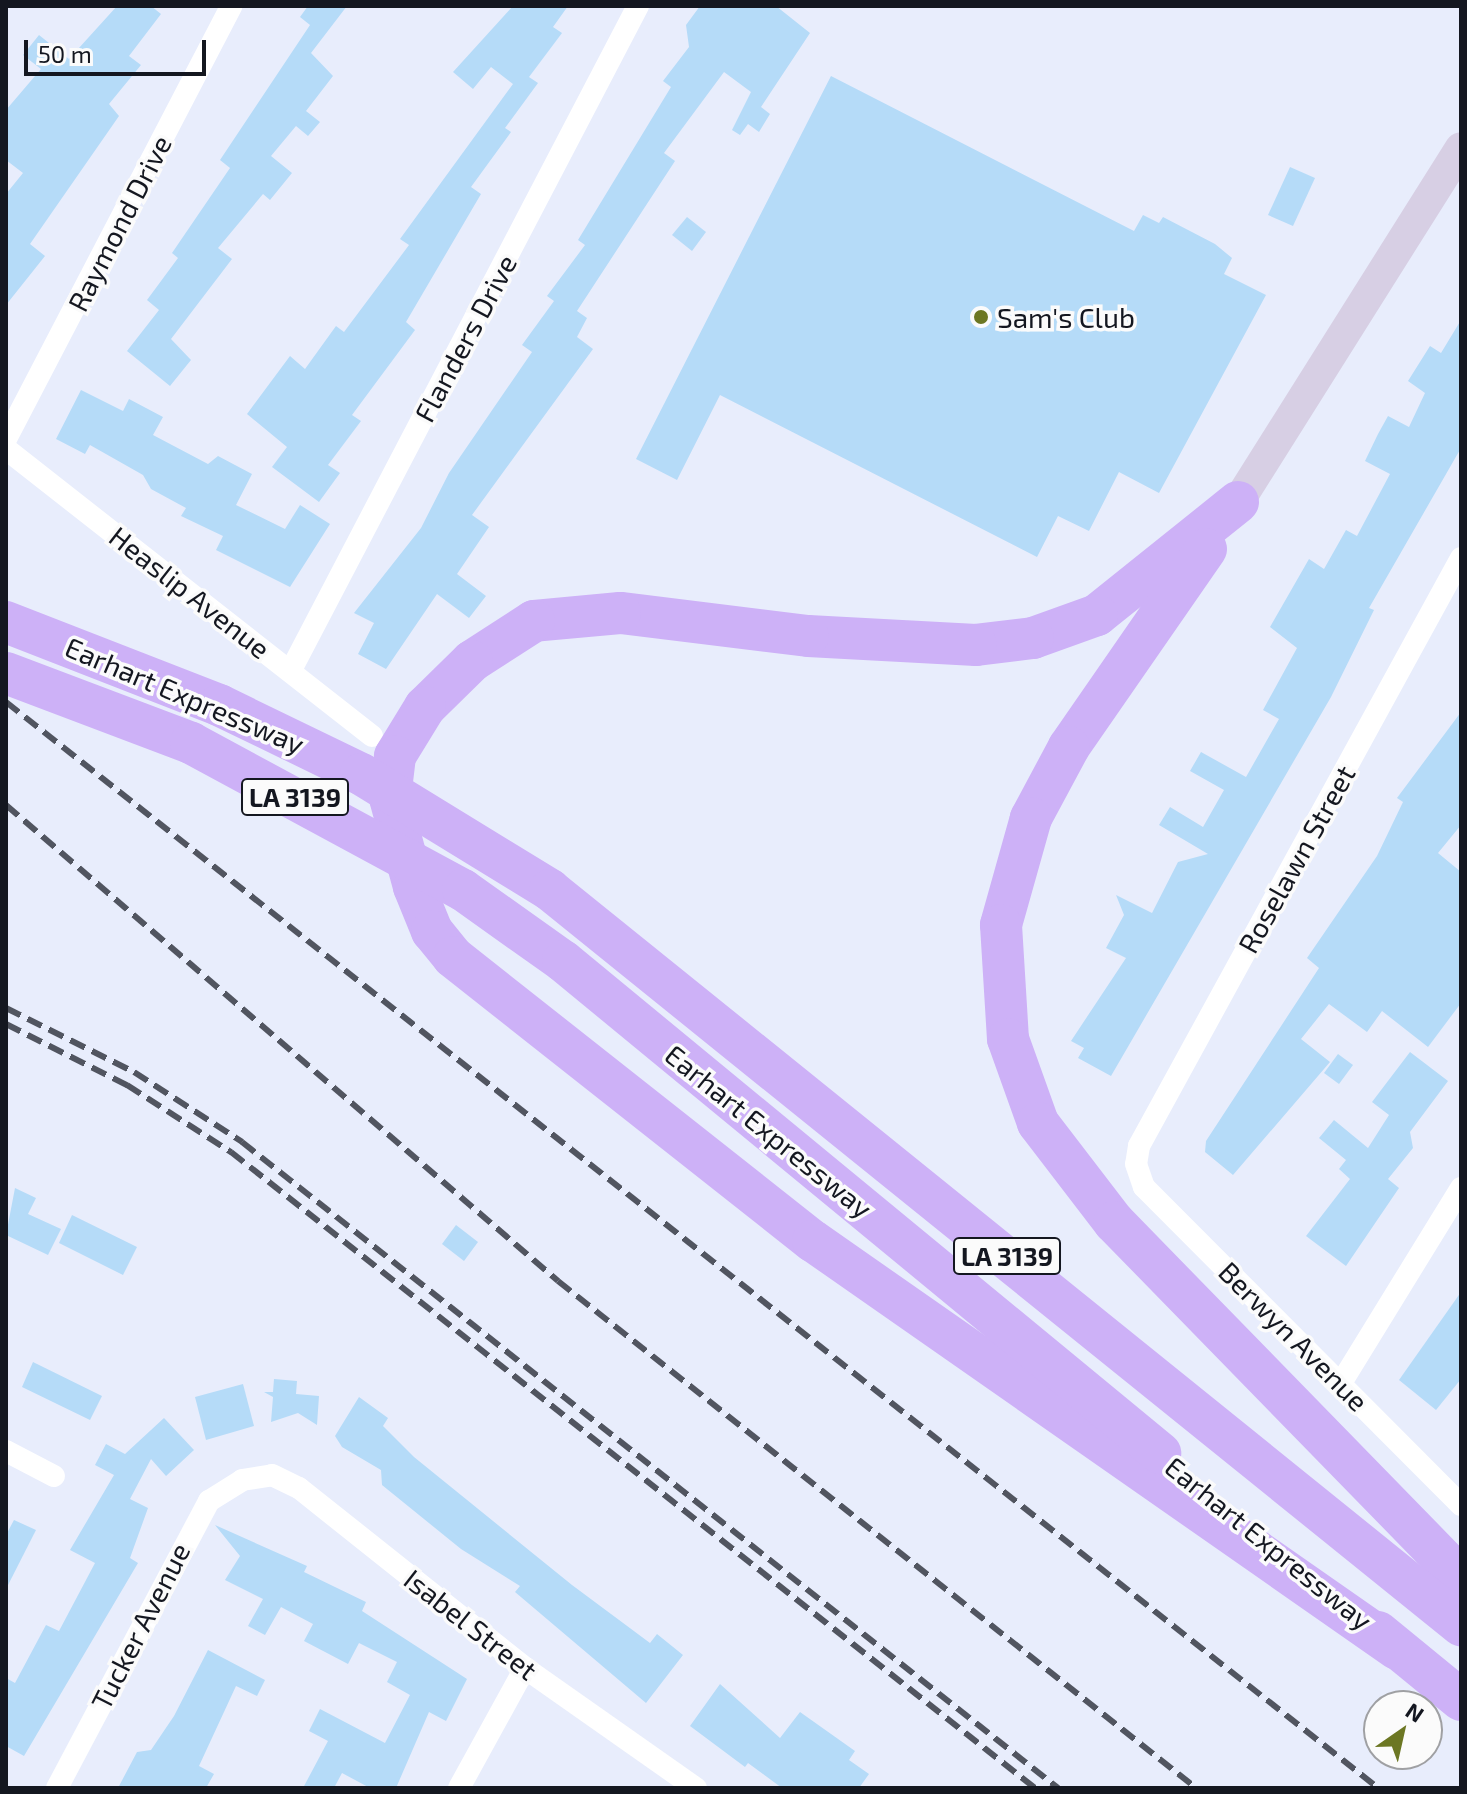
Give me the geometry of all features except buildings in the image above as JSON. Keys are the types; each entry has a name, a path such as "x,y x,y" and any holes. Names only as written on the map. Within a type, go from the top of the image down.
{"highway":[{"path":"1238,502 1069,747 1031,818 1001,925 1008,1039 1038,1123 1114,1222 1461,1577"},
{"path":"1238,502 1097,615 1033,638 976,645 808,636 620,613 534,621 472,661 425,707 395,756 390,798 414,887 432,931 453,957 813,1241 1397,1649"},
{"name":"Earhart Expressway","path":"6,622 219,705 347,767 550,890 1461,1625"},
{"name":"Earhart Expressway","path":"6,673 191,743 463,890 563,961 1461,1700"}],"street":[{"name":"Raymond Drive","path":"6,439 231,6"},
{"name":"Flanders Drive","path":"291,670 638,6"},
{"path":"1238,502 1461,148"},
{"name":"Heaslip Avenue","path":"6,449 372,736"},
{"name":"Roselawn Street","path":"1138,1162 1139,1146 1461,558"},
{"name":"Berwyn Avenue","path":"1138,1162 1144,1187 1461,1505"},
{"path":"1341,1383 1461,1188"},
{"path":"6,1451 54,1476"},
{"name":"Isabel Street","path":"242,1480 272,1475 299,1488 525,1668 696,1788"},
{"name":"Tucker Avenue","path":"57,1788 191,1527 209,1501 242,1480"},
{"path":"459,1788 525,1668"}],"railway":[{"path":"6,702 1378,1788"},
{"path":"6,805 558,1281 1196,1788"},
{"path":"6,1008 134,1072 242,1142 1058,1788"},
{"path":"6,1024 127,1085 231,1152 1035,1788"}],"place":[{"name":"Sam's Club","path":"981,317"}]}
